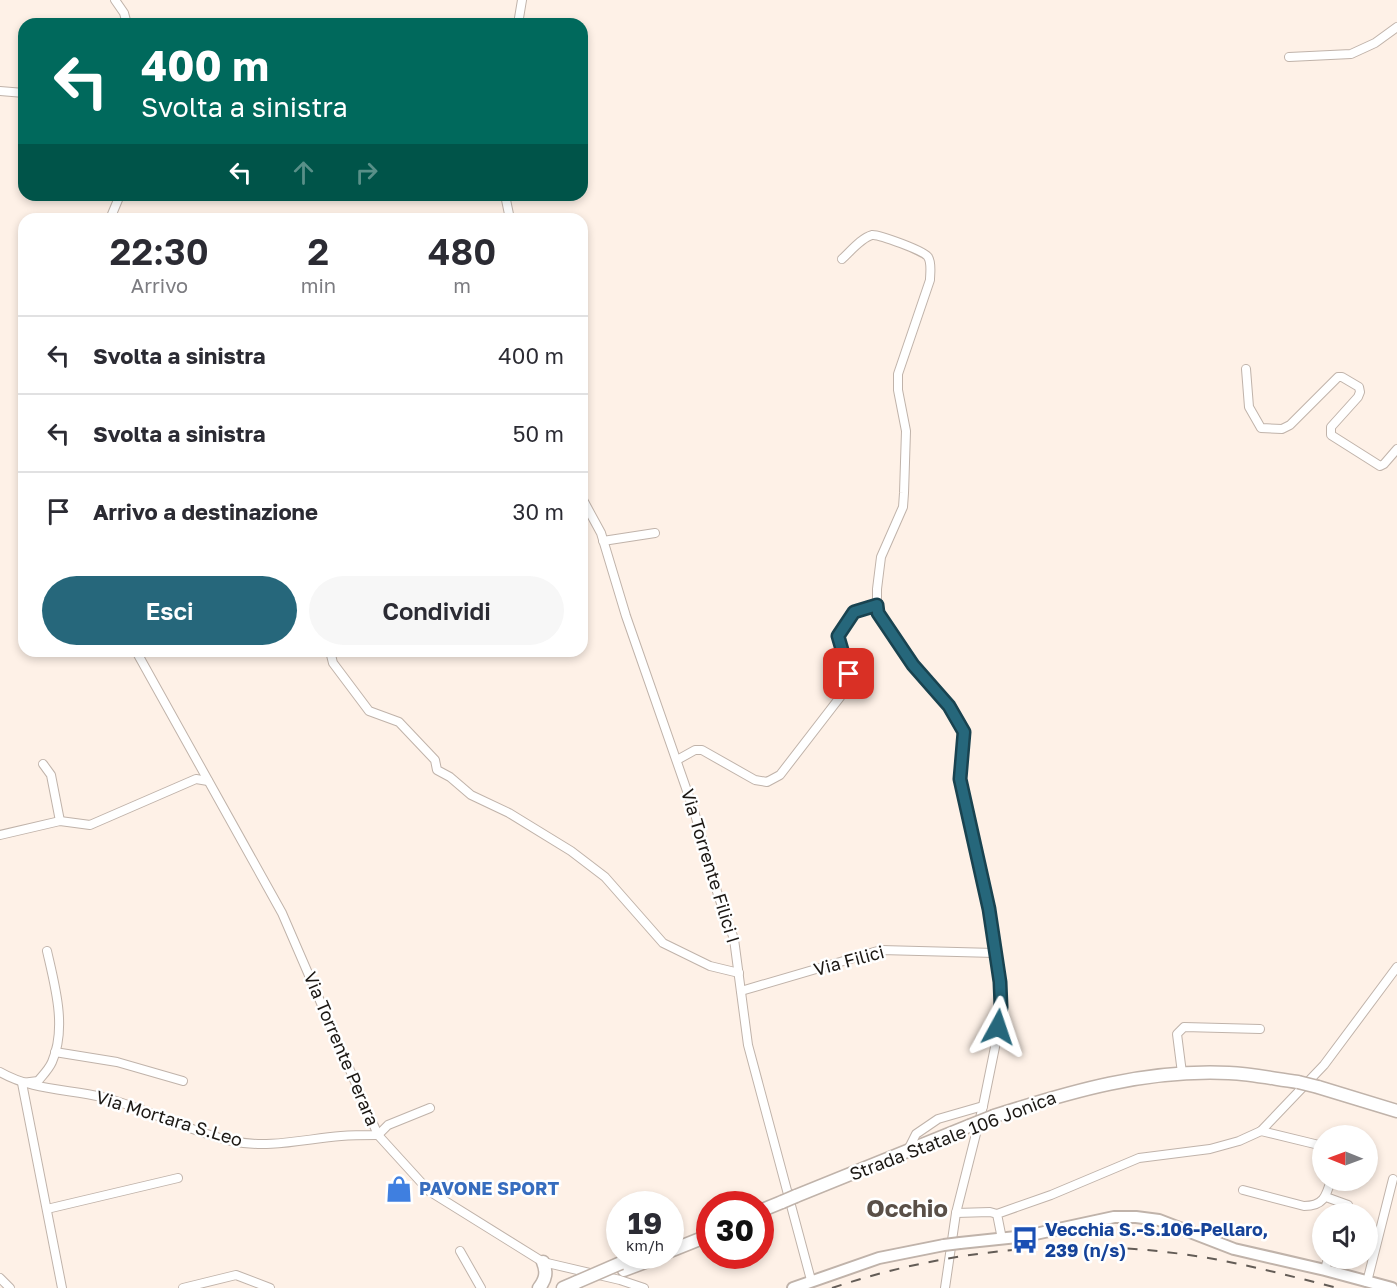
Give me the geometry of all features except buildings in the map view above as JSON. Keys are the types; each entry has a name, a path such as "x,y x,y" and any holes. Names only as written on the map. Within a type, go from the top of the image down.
{"main road":[{"name":"Strada Statale 106 Jonica","path":"774,1205 907,1151 918,1141 1065,1094 1107,1083 1182,1073 1253,1075 1318,1086 1397,1111"},
{"path":"539,1288 545,1278 545,1266"},
{"path":"563,1288 580,1285 617,1269"}],"street":[{"path":"115,0 125,18"},
{"path":"519,18 522,0"},
{"path":"1289,57 1351,54 1375,43 1397,27"},
{"path":"0,91 18,92"},
{"path":"842,259 867,237 882,236 922,251 928,257 931,269 930,280 898,374 898,390 906,430 903,507 881,557 876,589 877,605 878,613 889,631 913,665 949,706 964,732 960,779 989,909 1001,1007 983,1106 956,1213 945,1288"},
{"path":"1246,369 1249,407 1261,428 1282,429 1290,425 1338,377 1342,376 1359,387 1360,392 1331,428 1331,435 1380,466 1397,449"},
{"name":"Via Torrente Filici I","path":"588,510 603,541 626,616 677,760 718,895 734,939 748,1045 811,1281"},
{"path":"603,541 655,533"},
{"path":"677,760 695,750 702,750 755,780 767,782 780,775 844,692 849,674 838,636 854,612 877,605"},
{"name":"Via Torrente Perara","path":"139,657 282,913 378,1135 429,1191 545,1266 620,1280 644,1288"},
{"path":"332,657 333,663 369,711 399,722 435,760 437,770 450,777 471,795 509,813 571,851 605,877 663,943 710,966 739,973"},
{"path":"43,764 51,775 60,821"},
{"path":"0,835 60,821 90,825 196,779 207,781"},
{"name":"Via Filici","path":"741,991 881,950 995,953"},
{"path":"47,951 55,985 60,1036 52,1064 38,1081 22,1083 62,1288"},
{"path":"956,1213 990,1212 997,1214 1051,1195 1139,1158 1210,1149 1239,1141 1261,1131 1324,1065 1397,967"},
{"path":"1182,1073 1178,1034 1184,1027 1260,1029"},
{"path":"55,1052 117,1062 183,1081"},
{"name":"Via Mortara S.Leo","path":"0,1072 22,1083 105,1098 232,1141 278,1144 340,1136 378,1135"},
{"path":"918,1141 916,1134 938,1119 983,1106"},
{"path":"378,1135 388,1125 430,1108"},
{"path":"1261,1131 1312,1143"},
{"path":"47,1209 178,1178"},
{"path":"1367,1282 1392,1179"},
{"path":"1243,1190 1304,1206 1323,1202 1328,1191"},
{"path":"1326,1197 1342,1203"},
{"path":"997,1214 1002,1239"},
{"path":"793,1288 879,1258 944,1245 1026,1236 1114,1217 1136,1216 1159,1220 1234,1249 1392,1288"},
{"path":"460,1251 481,1288"},
{"path":"183,1288 236,1275 270,1288"},
{"path":"0,1278 10,1288"}],"railway":[{"path":"832,1288 918,1264 961,1256 1005,1251 1093,1247 1138,1249 1202,1257 1338,1288"}],"place":[{"name":"PAVONE SPORT","path":"399,1189"},
{"name":"Vecchia S.-S.106-Pellaro, 239 (n/s)","path":"1025,1240"}],"district":[{"name":"Occhio","path":"907,1209"}],"route":[{"path":"849,674 838,636 854,612 877,605 878,613 913,665 949,706 964,732 960,779 989,909 1000,982 1001,1007 998,1027"}]}
